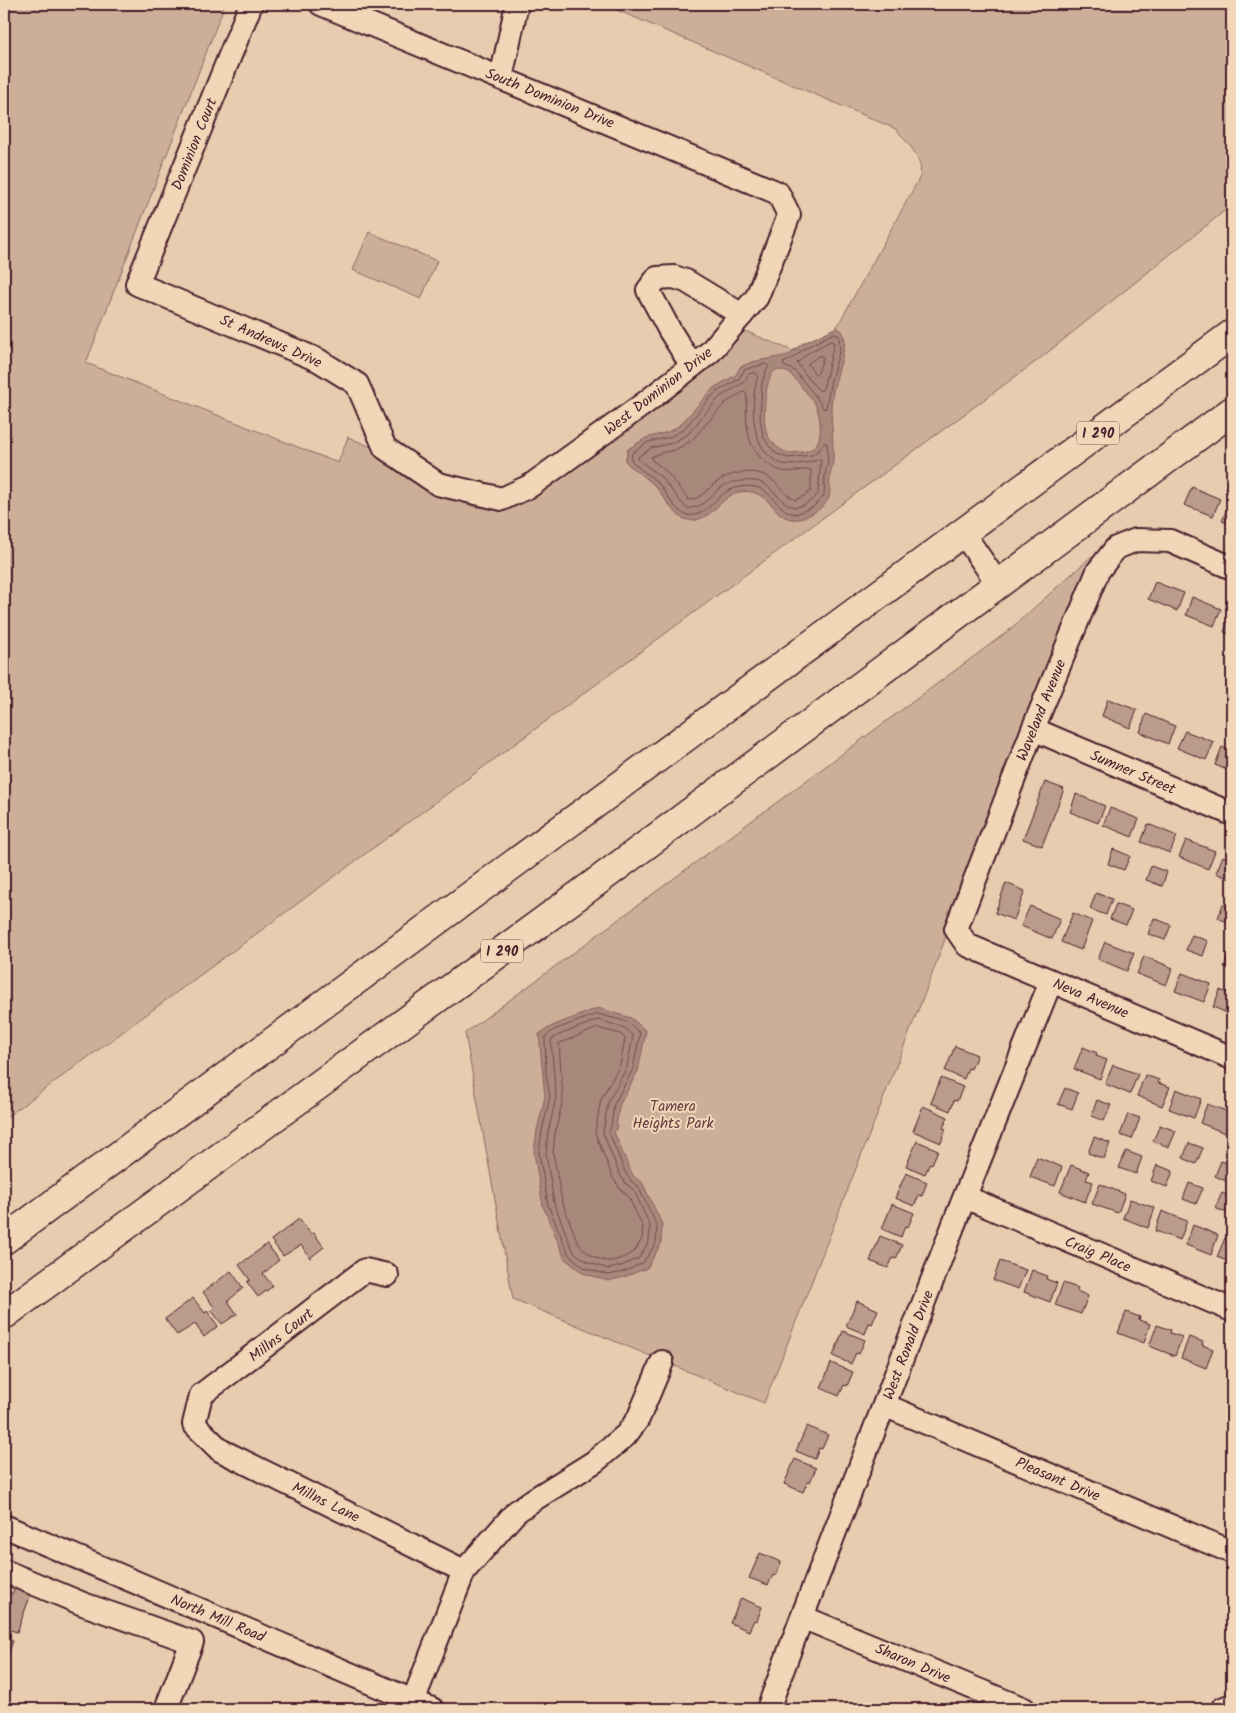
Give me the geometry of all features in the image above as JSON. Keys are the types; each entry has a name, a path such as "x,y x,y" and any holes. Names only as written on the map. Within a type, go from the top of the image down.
{"highway":[{"name":"I 290","path":"4,1240 1232,334"},
{"name":"I 290","path":"4,1314 595,883 1232,411"}],"street":[{"name":"Dominion Court","path":"138,284 252,4"},
{"name":"South Dominion Drive","path":"321,4 778,193"},
{"path":"501,78 516,4"},
{"name":"West Dominion Drive","path":"502,499 530,486 645,404 710,352 757,297 789,215 778,193"},
{"path":"692,366 670,331 648,290 657,278 674,277 686,281 742,315"},
{"name":"St Andrews Drive","path":"138,284 318,360 357,384 385,448 438,484 502,499"},
{"path":"963,533 998,584"},
{"name":"Waveland Avenue","path":"956,929 1033,729 1098,571 1116,548 1136,540 1170,541 1232,568"},
{"name":"Sumner Street","path":"1033,729 1232,814"},
{"name":"Neva Avenue","path":"956,929 967,945 1232,1058"},
{"name":"West Ronald Drive","path":"768,1709 884,1405 1051,981"},
{"name":"Craig Place","path":"965,1198 1232,1310"},
{"name":"Millns Court","path":"194,1424 201,1396 365,1270 387,1275"},
{"path":"418,1706 464,1571 516,1512 594,1462 626,1435 638,1419 662,1362"},
{"name":"Pleasant Drive","path":"884,1405 1232,1552"},
{"name":"Millns Lane","path":"194,1424 220,1450 464,1571"},
{"name":"North Mill Road","path":"4,1526 418,1706"},
{"path":"4,1571 83,1604 192,1642 166,1709"},
{"name":"Sharon Drive","path":"802,1617 1024,1709"},
{"path":"1222,1709 1232,1705"}],"green space":[{"path":"4,4 225,4 86,363 338,463 348,437 378,450 397,471 409,480 475,507 504,507 725,352 745,331 793,351 802,344 837,327 920,177 921,170 917,157 896,129 603,4 1232,4 1232,205 1038,360 4,1119"},
{"path":"369,232 437,261 421,299 353,270"},
{"name":"Tamera Heights Park","path":"1092,556 1027,720 926,990 764,1403 513,1299 465,1033 1007,632"}],"water":[{"path":"837,327 843,332 845,341 831,407 833,464 830,475 830,495 824,505 816,512 806,517 790,519 783,516 766,499 759,495 751,492 740,492 727,498 709,514 699,519 690,520 677,514 654,485 625,461 628,449 646,438 668,432 680,425 715,387 736,375 740,367 752,362 789,355 802,344","holes":["775,370 784,371 791,375 816,405 820,432 817,444 810,450 787,453 781,450 767,434 764,410 766,391 768,382"]},
{"path":"598,1008 631,1018 646,1031 638,1071 619,1106 614,1132 630,1170 635,1178 642,1182 662,1224 661,1244 647,1268 608,1281 583,1273 565,1259 543,1206 534,1153 545,1097 539,1034 552,1026"}],"building":[{"path":"1192,487 1220,499 1213,516 1184,505"},
{"path":"1229,504 1232,505 1232,525 1222,521"},
{"path":"1155,582 1184,593 1177,611 1148,599"},
{"path":"1192,597 1221,609 1214,626 1186,615"},
{"path":"1232,615 1232,635 1224,632"},
{"path":"1108,699 1137,710 1130,728 1102,716"},
{"path":"1146,714 1175,726 1168,744 1140,732"},
{"path":"1185,731 1214,742 1206,760 1177,748"},
{"path":"1222,747 1232,751 1232,772 1215,765"},
{"path":"1045,782 1064,789 1042,846 1023,839"},
{"path":"1076,794 1105,806 1098,823 1070,812"},
{"path":"1110,808 1139,819 1132,837 1103,825"},
{"path":"1148,824 1177,836 1170,853 1141,842"},
{"path":"1186,840 1215,851 1208,869 1179,857"},
{"path":"1113,849 1130,856 1124,870 1108,864"},
{"path":"1223,856 1232,859 1232,880 1216,873"},
{"path":"1151,866 1167,872 1162,886 1146,880"},
{"path":"1006,883 1025,891 1014,920 995,913"},
{"path":"1096,893 1112,899 1106,915 1090,909"},
{"path":"1116,904 1132,910 1126,925 1110,919"},
{"path":"1223,904 1232,907 1232,924 1218,918"},
{"path":"1030,906 1060,919 1052,939 1021,926"},
{"path":"1073,913 1092,921 1081,950 1061,942"},
{"path":"1154,918 1171,925 1165,940 1148,934"},
{"path":"1192,935 1208,941 1203,956 1186,950"},
{"path":"1105,942 1134,953 1127,971 1098,959"},
{"path":"1229,953 1232,954 1232,970 1224,967"},
{"path":"1144,956 1173,968 1166,985 1137,974"},
{"path":"1182,973 1211,984 1204,1002 1175,991"},
{"path":"1220,990 1232,995 1232,1015 1213,1007"},
{"path":"955,1046 977,1055 971,1069 968,1068 964,1079 945,1071"},
{"path":"1083,1047 1097,1053 1096,1056 1107,1060 1100,1079 1074,1069"},
{"path":"1113,1065 1138,1074 1130,1094 1105,1084"},
{"path":"1145,1075 1159,1080 1158,1083 1170,1087 1162,1106 1137,1096"},
{"path":"941,1078 963,1087 957,1101 954,1100 950,1111 931,1103"},
{"path":"1065,1088 1078,1093 1072,1109 1058,1104"},
{"path":"1176,1089 1201,1099 1194,1118 1169,1109"},
{"path":"1097,1100 1111,1105 1104,1121 1091,1116"},
{"path":"1207,1104 1232,1113 1225,1133 1200,1123"},
{"path":"923,1106 948,1117 943,1128 946,1129 941,1143 913,1131"},
{"path":"1128,1114 1140,1118 1132,1139 1120,1135"},
{"path":"1160,1125 1176,1131 1169,1147 1153,1141"},
{"path":"1094,1137 1110,1143 1104,1159 1088,1153"},
{"path":"917,1141 938,1150 925,1174 906,1166"},
{"path":"1189,1143 1203,1148 1196,1164 1183,1158"},
{"path":"1126,1151 1142,1157 1136,1174 1119,1168"},
{"path":"1037,1157 1062,1167 1055,1186 1030,1177"},
{"path":"1221,1161 1232,1165 1232,1172 1228,1182 1215,1176"},
{"path":"1071,1165 1089,1172 1086,1180 1093,1182 1085,1202 1060,1192"},
{"path":"1157,1165 1173,1171 1167,1187 1151,1181"},
{"path":"906,1173 927,1182 922,1196 919,1195 914,1206 895,1198"},
{"path":"1189,1183 1203,1188 1196,1204 1183,1199"},
{"path":"1100,1184 1125,1194 1118,1213 1092,1204"},
{"path":"1222,1193 1232,1197 1229,1214 1215,1208"},
{"path":"1130,1199 1155,1208 1148,1228 1123,1218"},
{"path":"892,1204 914,1213 908,1227 905,1226 901,1237 882,1229"},
{"path":"1162,1211 1187,1221 1180,1240 1155,1231"},
{"path":"299,1219 311,1234 313,1232 324,1247 310,1258 301,1245 283,1256 271,1240"},
{"path":"1193,1225 1218,1235 1211,1255 1186,1245"},
{"path":"880,1236 902,1245 896,1259 893,1258 888,1268 870,1261"},
{"path":"1225,1238 1232,1240 1232,1263 1217,1257"},
{"path":"267,1244 279,1260 263,1274 273,1286 258,1297 247,1282 250,1280 239,1265"},
{"path":"1000,1261 1026,1270 1018,1289 993,1280"},
{"path":"1032,1270 1047,1276 1046,1279 1057,1283 1050,1302 1024,1292"},
{"path":"231,1271 243,1288 228,1301 237,1314 222,1324 211,1310 214,1307 203,1292"},
{"path":"1063,1283 1078,1288 1077,1291 1088,1296 1081,1314 1055,1305"},
{"path":"193,1298 205,1313 207,1311 218,1326 204,1337 195,1324 177,1335 165,1319"},
{"path":"857,1301 878,1310 872,1324 869,1323 865,1334 846,1326"},
{"path":"1126,1312 1140,1317 1139,1320 1150,1324 1144,1343 1118,1333"},
{"path":"1157,1325 1171,1330 1170,1333 1182,1337 1175,1356 1149,1346"},
{"path":"843,1331 865,1340 859,1354 856,1353 851,1364 833,1356"},
{"path":"1189,1337 1203,1342 1202,1345 1213,1349 1206,1368 1181,1358"},
{"path":"831,1363 853,1372 847,1386 844,1385 839,1396 821,1388"},
{"path":"807,1426 828,1435 822,1449 819,1448 815,1459 796,1451"},
{"path":"795,1459 816,1468 803,1492 784,1484"},
{"path":"760,1553 781,1562 776,1576 773,1575 768,1585 749,1578"},
{"path":"16,1585 32,1591 17,1632 4,1628 4,1603 8,1592 12,1594"},
{"path":"741,1598 762,1607 757,1621 754,1620 749,1631 730,1623"},
{"path":"4,1638 13,1641 4,1665"}]}
